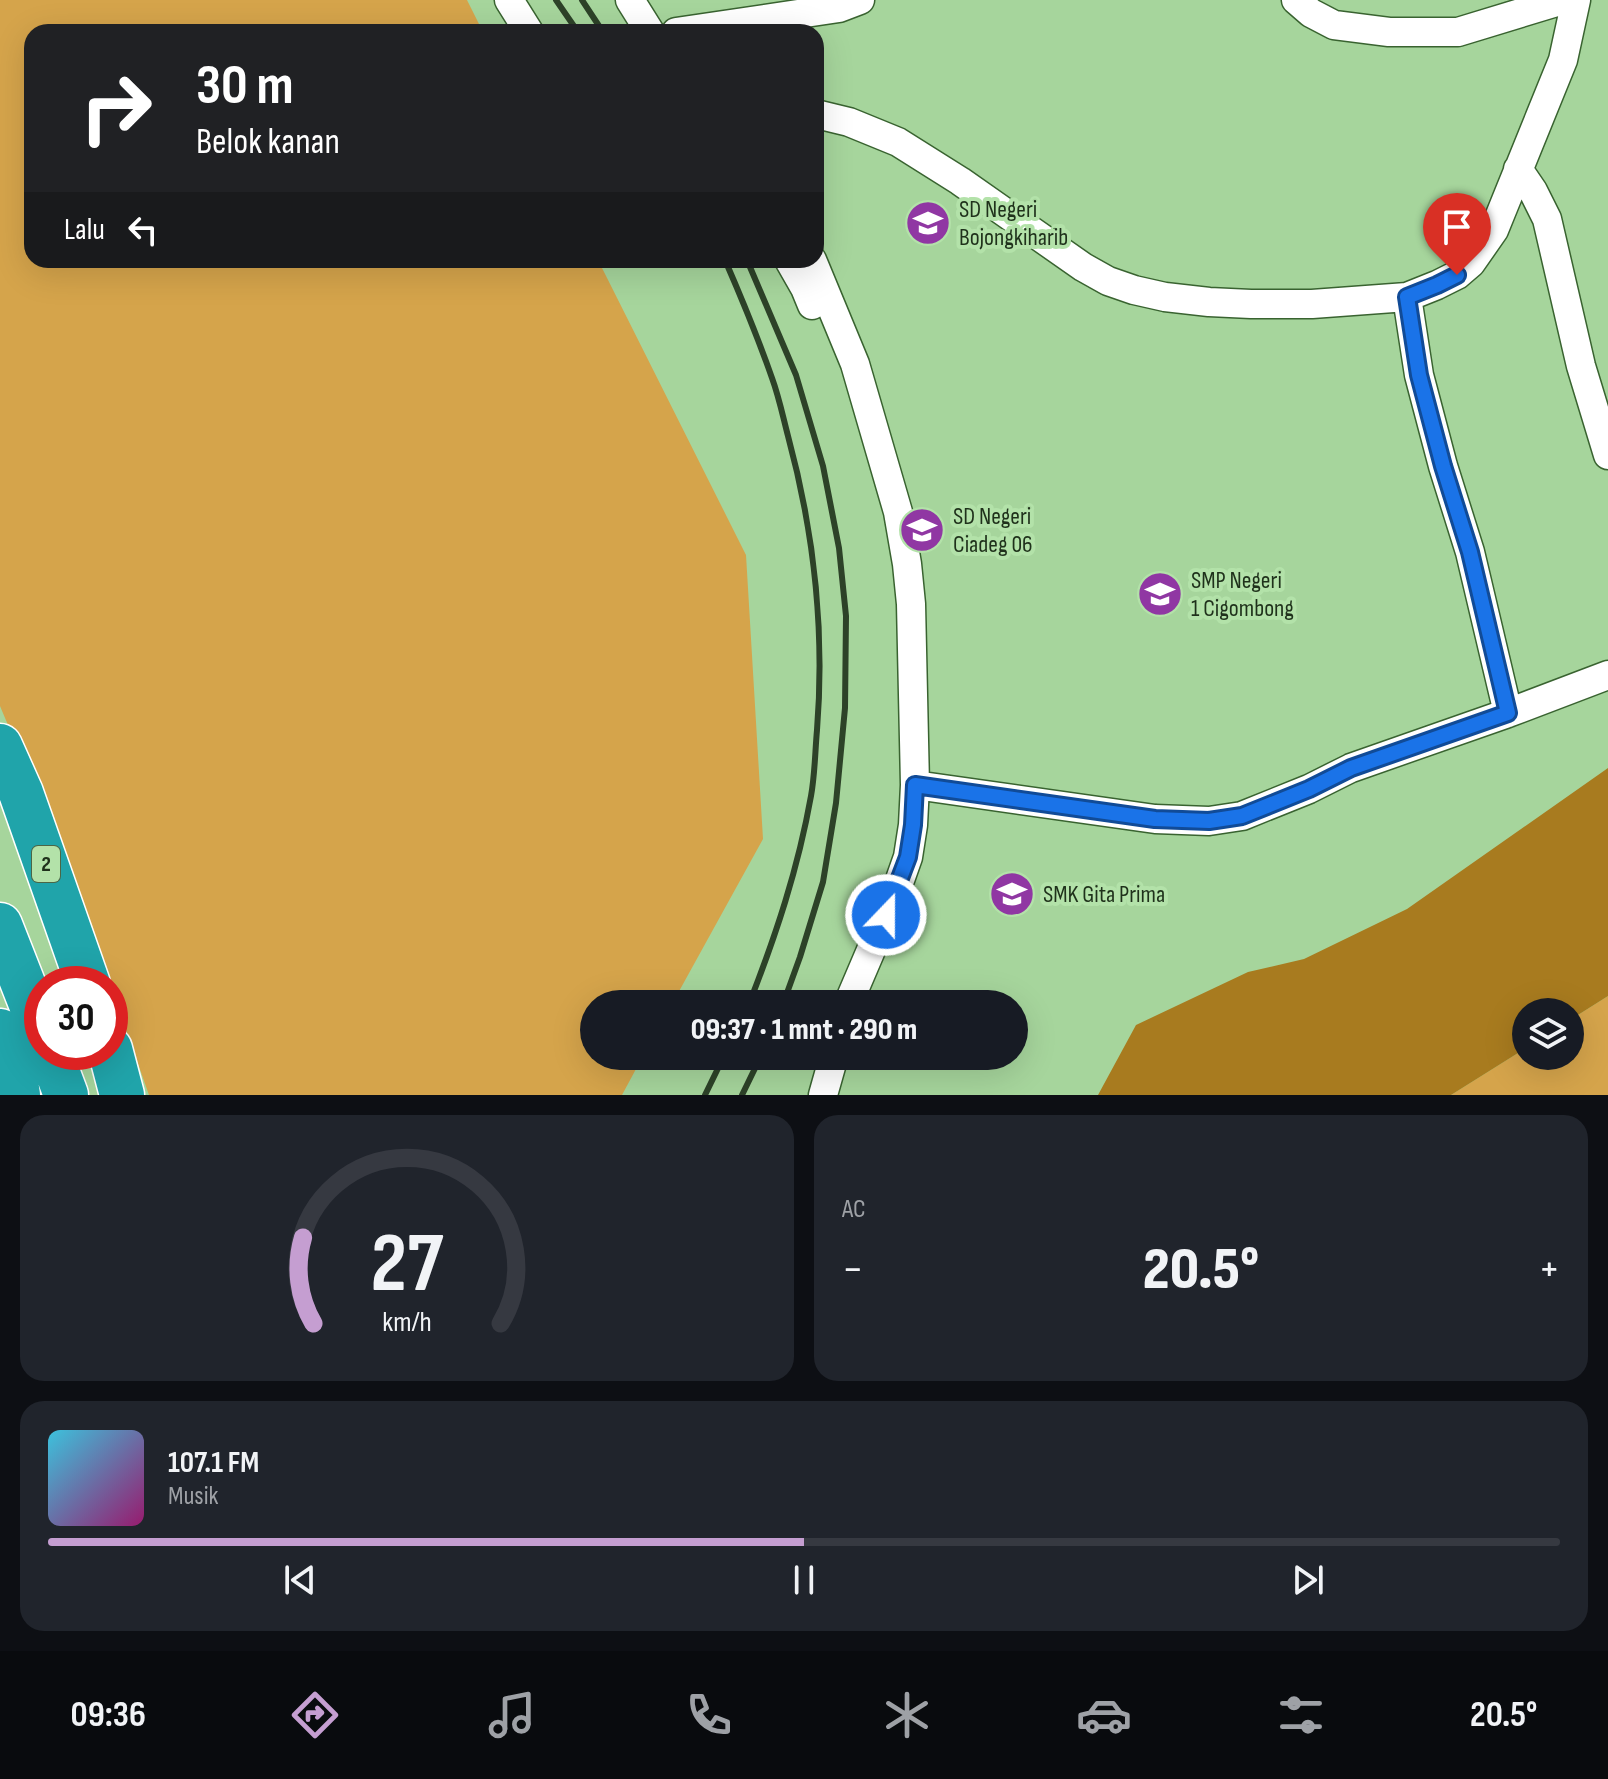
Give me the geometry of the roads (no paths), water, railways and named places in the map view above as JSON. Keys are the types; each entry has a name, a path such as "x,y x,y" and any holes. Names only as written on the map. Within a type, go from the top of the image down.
{"highway":[{"name":"2","path":"0,746 21,793 82,966"},
{"path":"0,925 24,986"},
{"path":"0,1031 18,1095"},
{"path":"57,1070 66,1095"},
{"path":"115,1070 122,1095"}],"street":[{"path":"509,0 524,24"},
{"path":"630,0 645,24"},
{"path":"730,24 839,8 860,0"},
{"path":"1296,0 1311,13 1334,25 1389,32 1458,32 1563,0"},
{"path":"824,116 861,126 898,142 1083,267 1108,281 1134,290 1165,297 1251,304 1312,304 1407,297 1457,275 1471,263 1494,230 1563,60 1576,0"},
{"path":"1518,169 1547,219 1581,366 1608,455"},
{"path":"794,268 805,288 829,351 871,420"},
{"path":"815,268 855,364 898,512 911,604 913,825 908,857 895,894 854,990"},
{"path":"1407,297 1419,375 1470,552 1508,713"},
{"path":"915,785 1155,819 1209,821 1242,816 1351,768 1608,675"},
{"path":"823,1095 830,1070"}],"railway":[{"path":"556,0 572,24"},
{"path":"582,0 598,24"},
{"path":"728,268 774,385 797,472 811,545 820,655 814,771 806,823 785,902 754,990"},
{"path":"750,268 796,375 823,466 839,548 846,616 845,708 836,803 823,882 788,990"},
{"path":"705,1095 717,1070"},
{"path":"742,1095 754,1070"}],"place":[{"name":"SD Negeri Bojongkiharib","path":"928,223"},
{"name":"SD Negeri Ciadeg 06","path":"922,530"},
{"name":"SMP Negeri 1 Cigombong","path":"1160,594"},
{"name":"SMK Gita Prima","path":"1012,894"}]}
